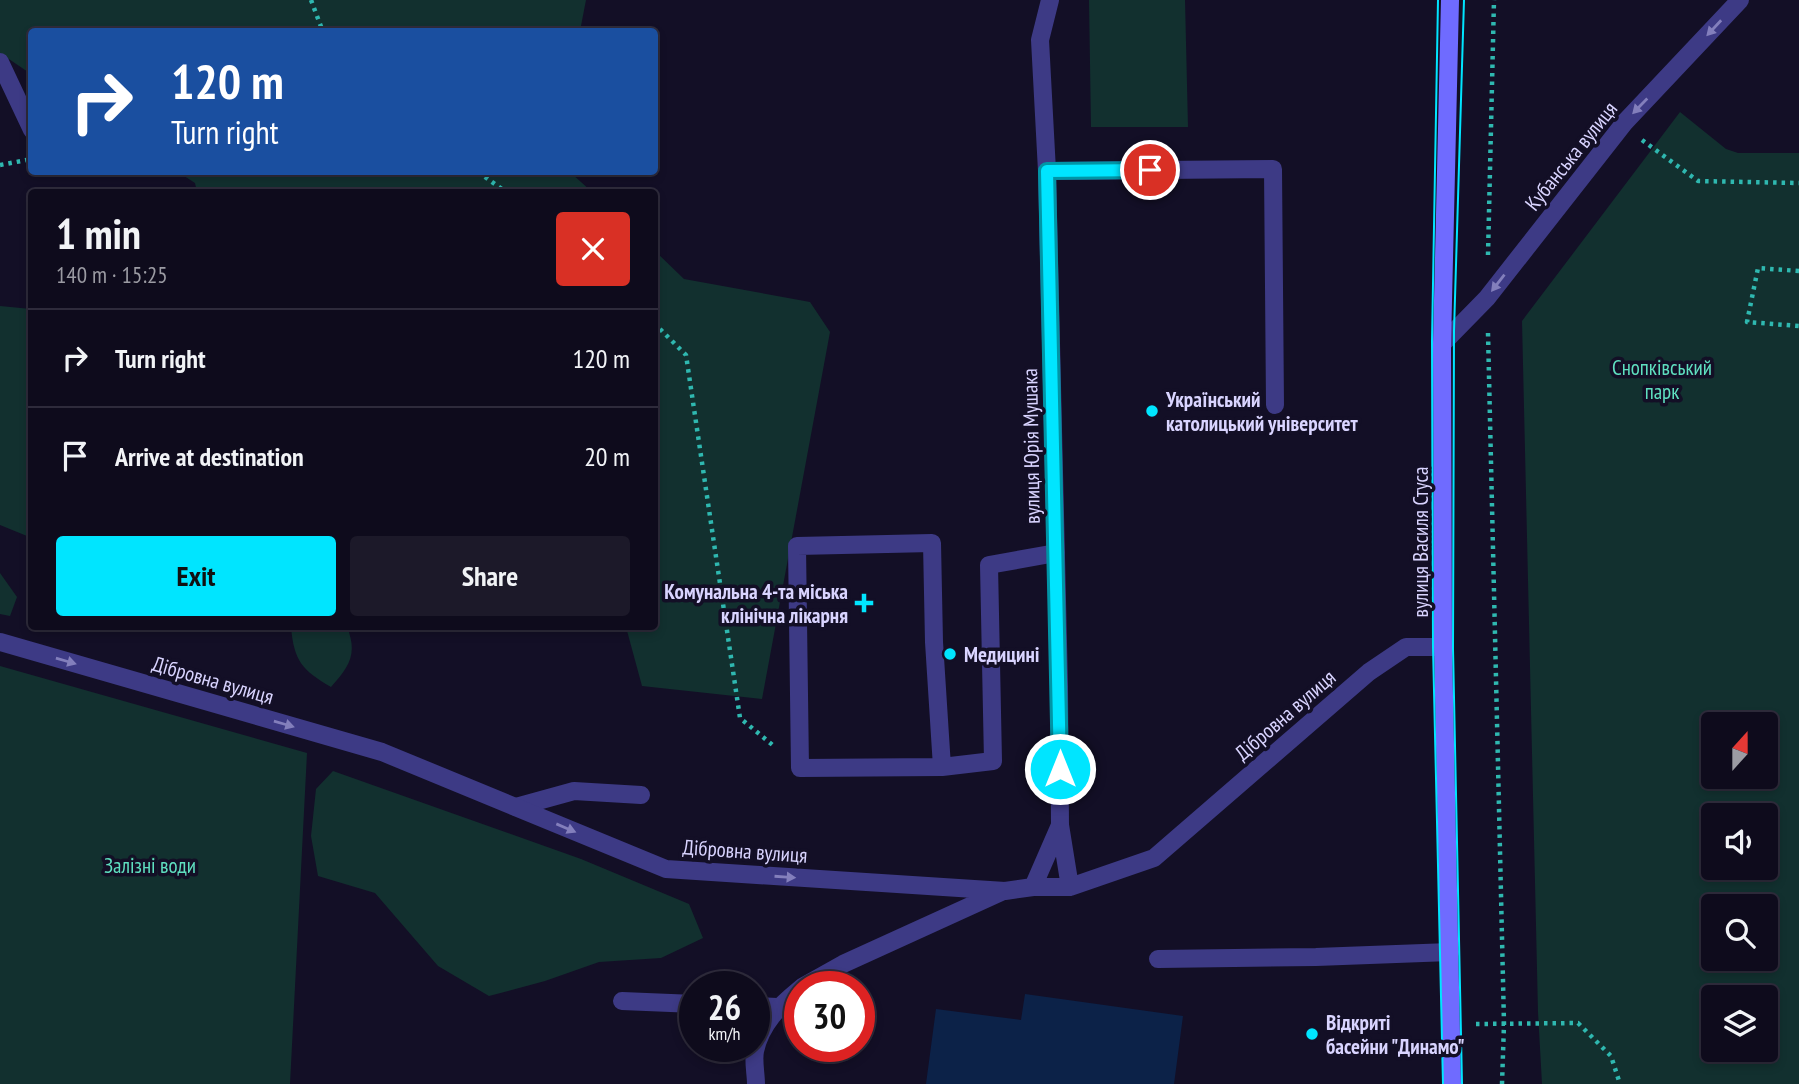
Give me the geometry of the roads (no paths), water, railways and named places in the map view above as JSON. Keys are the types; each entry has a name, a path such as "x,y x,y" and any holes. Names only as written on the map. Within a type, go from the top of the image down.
{"main road":[{"name":"вулиця Василя Стуса","path":"1450,0 1442,344 1443,647 1452,1084"}],"street":[{"name":"вулиця Юрія Мушака","path":"1034,887 1060,825 1047,171 1040,40 1050,0"},
{"name":"Кубанська вулиця","path":"1442,344 1487,298 1625,122 1692,60 1740,0"},
{"path":"0,62 28,122"},
{"path":"1047,171 1273,169 1275,405"},
{"path":"942,767 934,642 932,543 797,547 800,768 942,767 993,761 989,565 1056,553"},
{"name":"Дібровна вулиця","path":"0,642 382,751 666,869 1005,891 1034,887 1070,887 1154,858 1369,672 1406,647 1443,647"},
{"path":"516,807 574,791 641,795"},
{"path":"1060,825 1070,887"},
{"path":"831,971 1005,891"},
{"path":"1158,959 1450,952"},
{"path":"622,1001 679,1003"},
{"path":"756,1084 755,1052 766,1024 784,1002"},
{"path":"770,1007 778,1007"}],"water":[{"path":"1025,994 1183,1016 1174,1084 926,1084 936,1009 1021,1020"}],"tram line":[{"path":"1438,0 1432,341 1433,647 1443,1084"},
{"path":"1462,1084 1453,649 1454,331 1464,0"}],"place":[{"name":"Український католицький університет","path":"1152,411"},
{"name":"Комунальна 4-та міська клінічна лікарня","path":"864,603"},
{"name":"Медицині","path":"950,654"},
{"name":"Відкриті басейни \"Динамо\"","path":"1312,1034"}],"park label":[{"name":"Снопківський парк","path":"1662,379"},
{"name":"Залізні води","path":"150,865"}]}
